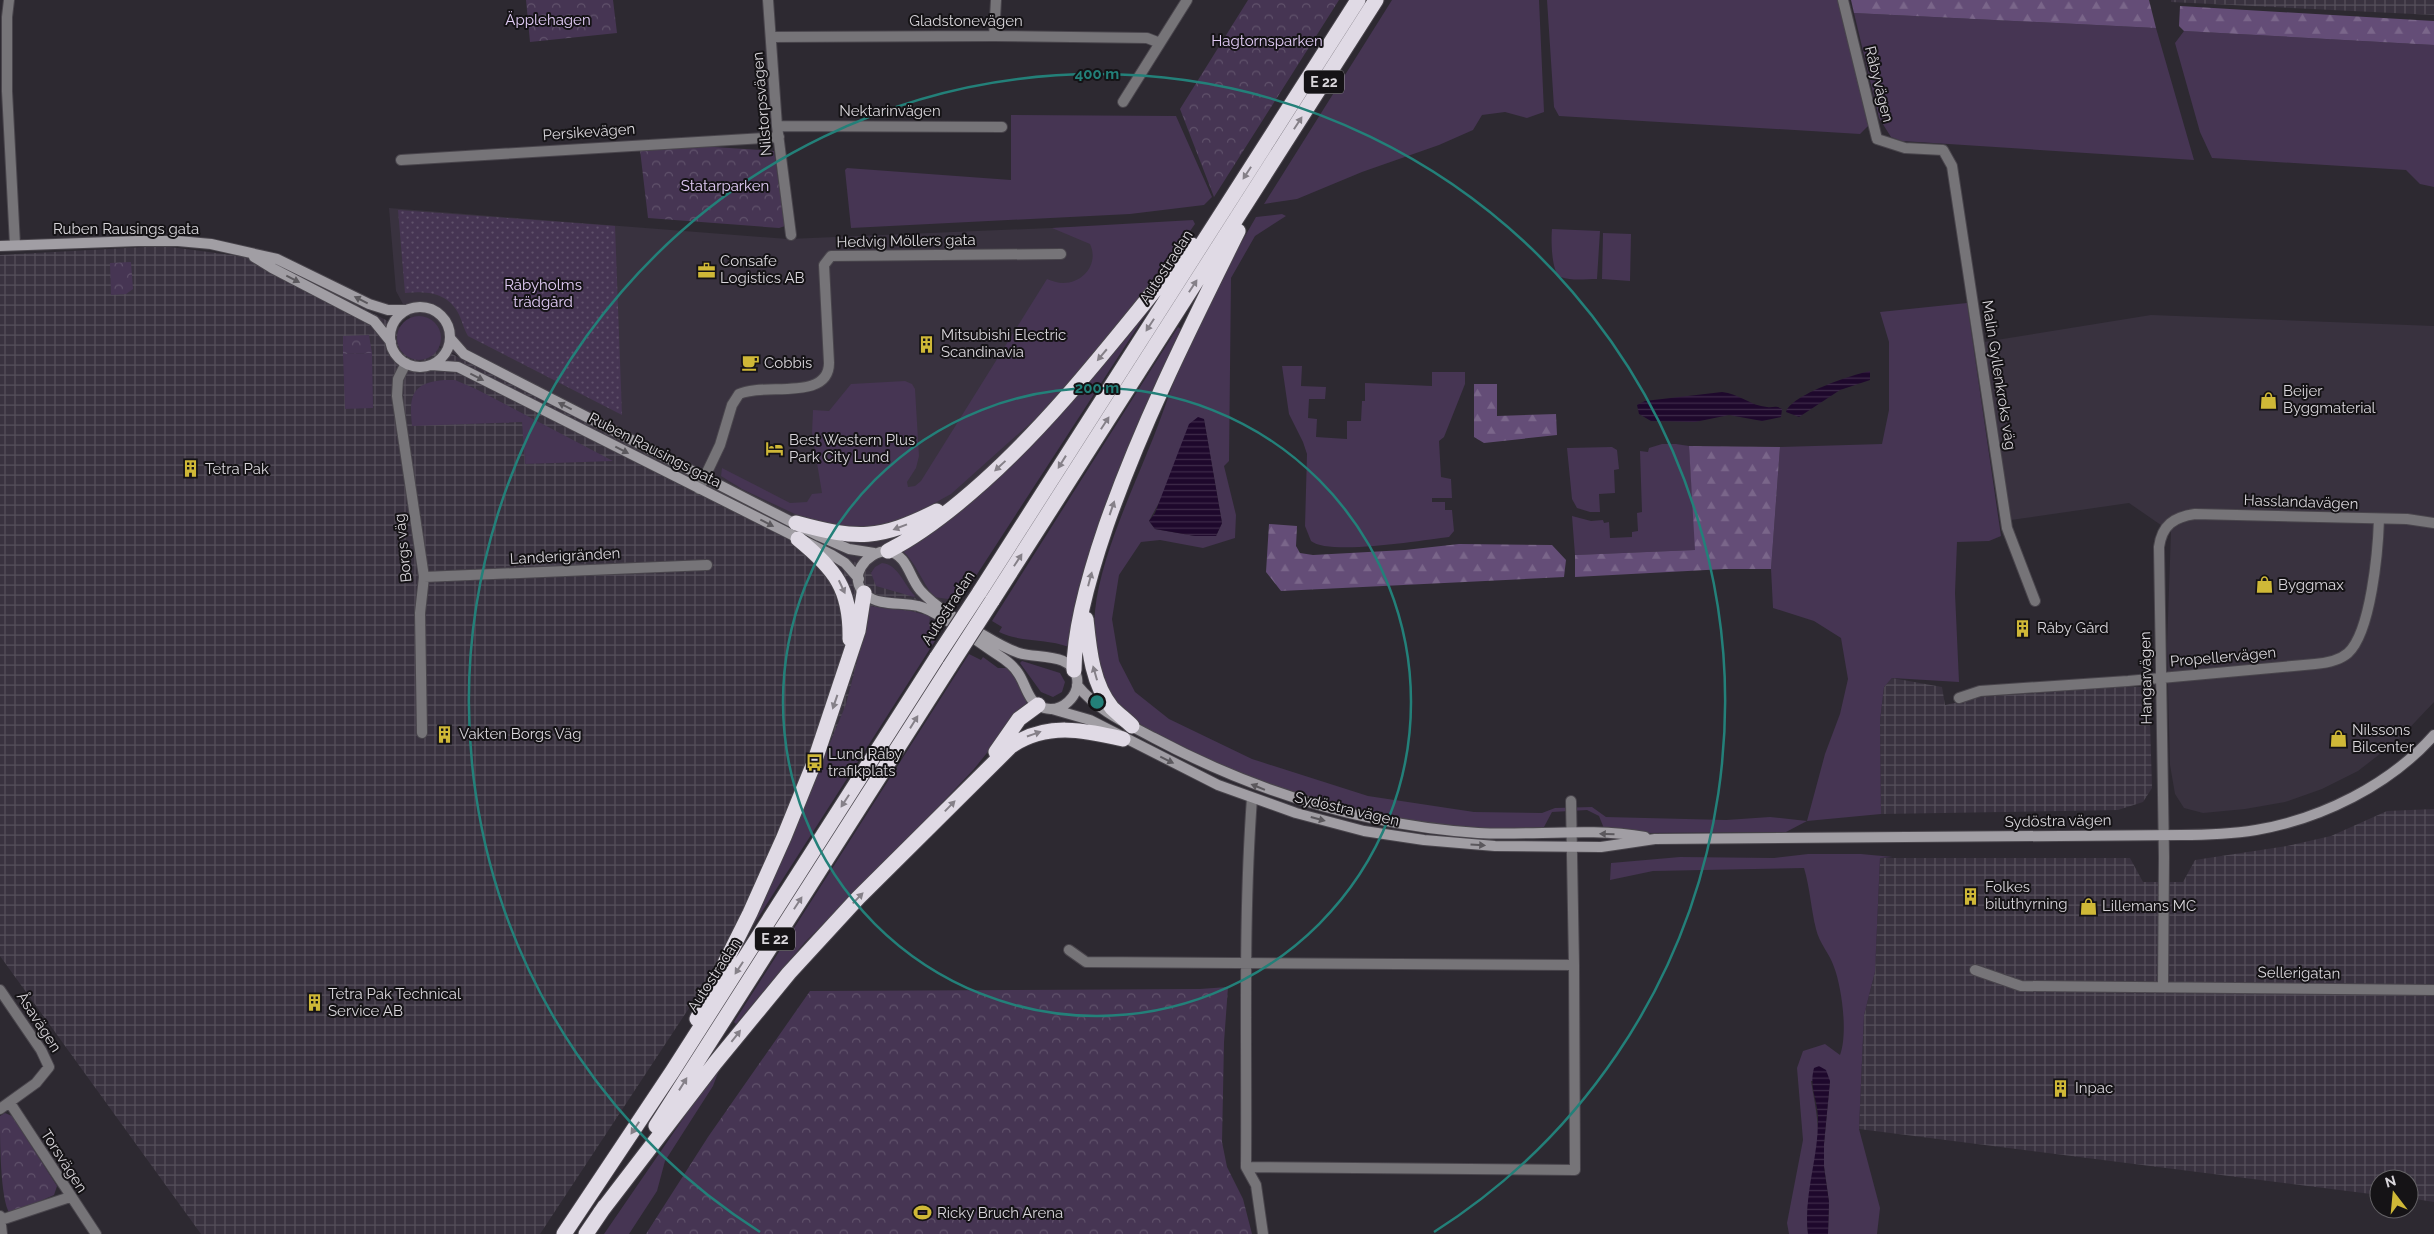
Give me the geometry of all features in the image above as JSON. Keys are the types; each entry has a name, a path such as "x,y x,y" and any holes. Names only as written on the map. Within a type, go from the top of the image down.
{"highway":[{"name":"Autostradan","path":"985,597 1233,196 1358,0"},
{"name":"Autostradan","path":"586,1234 944,661 1272,164 1376,0"},
{"path":"1074,670 1084,603 1096,554 1126,470 1149,413 1272,164"},
{"path":"881,552 922,530 975,489 1047,420 1233,196"},
{"path":"796,523 862,536 882,533 923,517 975,489"},
{"path":"798,539 827,564 844,589 850,619 850,655"},
{"path":"672,1072 750,912 784,837 814,762 850,655 861,618 864,594"},
{"path":"1084,603 1092,658 1100,686 1113,708 1132,726"},
{"name":"Autostradan","path":"564,1234 944,661"},
{"path":"981,774 1019,720 1044,707"},
{"path":"600,1214 715,1063 789,972 858,898 1011,746 1040,732 1078,730 1123,739"}],"main road":[{"name":"Ruben Rausings gata","path":"0,246 178,241 211,244 251,255 277,259 369,304 388,310 427,308 437,312 446,323 450,338 464,354 842,546 881,552"},
{"name":"Ruben Rausings gata","path":"251,255 272,268 374,321 391,342 396,354 406,363 422,367 431,365 458,367 837,557 859,578"},
{"path":"391,342 392,326 401,314 407,310"},
{"path":"431,365 445,354 450,338"},
{"path":"881,552 902,558 916,584 926,596 984,636 1018,653 1063,661 1074,670 1077,686 1068,702 1044,707 1029,696 1019,674 1001,656 922,607 876,600 864,594 859,578 862,563 881,552"},
{"name":"Sydöstra vägen","path":"1077,686 1096,706 1223,773 1266,790 1335,811 1443,830 1515,834 1631,834 1655,839"},
{"name":"Sydöstra vägen","path":"1044,707 1090,720 1123,739 1218,786 1332,823 1394,836 1456,844 1573,847 1601,847 1655,839 2163,835 2256,830 2308,816 2369,788 2406,761 2434,735"}],"street":[{"path":"9,0 4,91 15,245"},
{"name":"Nilstorpsvägen","path":"768,0 778,131 791,235"},
{"path":"994,36 996,0"},
{"path":"1123,102 1188,0"},
{"name":"Råbyvägen","path":"1843,0 1878,139 1905,148 1943,150"},
{"name":"Gladstonevägen","path":"771,37 994,36 1147,38 1160,44"},
{"name":"Nektarinvägen","path":"778,131 1002,127"},
{"name":"Persikevägen","path":"401,160 778,131"},
{"name":"Malin Gyllenkroks väg","path":"1943,150 1952,166 2007,528 2035,601"},
{"name":"Hedvig Möllers gata","path":"699,489 726,429 732,405 738,394 753,390 812,386 822,382 827,377 824,265 831,256 1061,254"},
{"name":"Borgs väg","path":"406,363 398,379 396,396 424,577 420,613 422,733"},
{"name":"Hasslandavägen","path":"2169,523 2179,517 2195,514 2407,519 2434,523"},
{"name":"Propellervägen","path":"1959,698 1980,691 2322,663 2336,660 2348,654 2358,641 2365,625 2378,540 2379,519"},
{"name":"Hangarvägen","path":"2163,835 2159,547 2163,530 2169,523"},
{"name":"Landerigränden","path":"424,577 707,565"},
{"path":"1252,798 1247,879 1246,1167 1256,1185 1263,1234"},
{"path":"1246,1167 1576,1170 1571,801"},
{"path":"2163,835 2163,987"},
{"path":"1069,950 1086,962 1574,965"},
{"name":"Sellerigatan","path":"1975,970 2021,986 2434,990"},
{"name":"Åsavägen","path":"0,990 49,1063 48,1071 10,1103"},
{"path":"0,1109 10,1103"},
{"name":"Torsvägen","path":"10,1103 96,1234"},
{"path":"2,1234 0,1218 70,1197"}],"shaded area":[{"path":"2171,0 2434,0 2434,15 2171,2"},
{"path":"389,208 788,239 1191,222 947,617 845,556 420,336 396,291"},
{"path":"163,246 269,260 845,556 947,617 540,1234 201,1234 0,956 0,255"},
{"path":"2151,315 2434,326 2434,702 2398,740 2358,771 2322,789 2285,802 2245,809 2203,813 2184,808 2175,794 2170,765 2167,646 2171,532 2129,503 2011,520 1984,342"},
{"path":"1870,371 1870,380 1840,390 1799,417 1786,412 1790,406 1810,393 1836,381"},
{"path":"1722,392 1761,406 1780,408 1782,409 1781,417 1762,421 1729,415 1695,422 1651,421 1639,414 1637,405 1645,401"},
{"path":"1198,417 1204,419 1222,523 1216,536 1195,536 1155,529 1149,521 1155,513 1189,424"},
{"path":"1892,678 1942,687 1945,705 1980,697 2115,687 2149,687 2152,788 2143,802 2118,810 1881,814 1880,721 1884,687"},
{"path":"2434,809 2434,1202 2419,1200 2419,1169 2369,1169 2369,1194 1859,1129 1864,1015 1875,972 1880,858 2130,858 2143,882 2183,882 2195,860 2287,846 2331,836 2387,811"},
{"path":"1819,1066 1826,1070 1830,1081 1824,1144 1824,1167 1829,1202 1828,1234 1808,1234 1809,1190 1818,1132 1818,1117 1812,1081 1814,1068"}],"green space":[{"name":"Äpplehagen","path":"526,0 613,0 617,33 530,42"},
{"name":"Hagtornsparken","path":"1248,0 1339,0 1214,197 1180,109"},
{"path":"1392,0 1539,0 1544,112 1527,118 1505,112 1482,115 1473,130 1439,145 1362,172 1297,199 1264,204"},
{"path":"1547,0 1838,0 1869,125 1860,134 1559,116 1554,107"},
{"path":"1851,0 2149,0 2156,28 1854,13"},
{"path":"2180,6 2434,21 2434,45 2184,31 2179,26"},
{"path":"1854,13 2156,28 2194,160 1902,141 1891,137 1879,118"},
{"path":"2184,31 2434,45 2434,187 2420,184 2406,170 2212,158 2200,132 2175,43"},
{"path":"1011,115 1176,116 1212,197 1204,205 1130,214 851,228 845,170 847,168 1011,180"},
{"name":"Statarparken","path":"699,146 774,151 785,226 779,228 648,218 640,150"},
{"name":"Råbyholms trädgård","path":"398,210 615,226 622,415 468,336 457,311 441,296 420,292 405,293"},
{"path":"1282,214 1286,216 1255,236 1231,278 1229,461 1224,466 1236,515 1235,538 1203,548 1160,540 1141,542 1119,575 1112,619 1119,661 1135,692 1169,719 1252,759 1368,796 1474,812 1542,813 1555,808 1592,807 1606,817 1726,820 1770,817 1807,821 1786,832 1645,833 1605,831 1599,816 1587,810 1552,812 1544,827 1510,829 1439,825 1402,820 1296,793 1227,768 1183,749 1142,726 1114,701 1100,669 1094,634 1098,592 1109,551 1187,348 1215,289 1256,217","holes":["1204,420 1222,523 1216,536 1195,536 1155,529 1149,521"]},
{"path":"1193,220 1195,224 1161,272 1055,401 951,494 915,514 880,527 867,529 825,525 797,515 742,489 721,476 722,468 790,503 807,502 812,494 822,493 812,433 813,410 829,411 851,384 905,381 912,384 915,389 919,456 916,468 907,482 908,487 915,486 921,481 1047,279 1059,283 1071,282 1077,280 1088,271 1093,258 1090,244 1052,228"},
{"path":"1552,229 1600,231 1597,279 1569,279 1558,274 1553,263"},
{"path":"1603,233 1631,234 1630,281 1602,279"},
{"path":"131,262 133,289 126,294 111,295 110,263"},
{"path":"1967,303 2001,536 1989,541 1957,542 1955,593 1959,682 1892,678 1884,687 1880,721 1881,814 1807,821 1825,754 1840,714 1848,679 1841,638 1814,621 1773,608 1771,569 1780,447 1882,444 1889,410 1889,342 1880,312"},
{"path":"1144,313 1146,314 961,599 953,595 948,599 934,597 912,561 903,551 940,524 1058,416 1113,353"},
{"path":"419,316 431,320 437,326 441,338 437,350 431,356 419,360 407,356 401,350 397,338 401,326 407,320"},
{"path":"1178,327 1181,329 1157,382 1069,647 1052,642 1016,638 999,632 1002,627 992,621"},
{"path":"369,335 372,353 343,354 343,336"},
{"path":"372,353 373,408 345,409 343,354"},
{"path":"1282,366 1302,366 1301,386 1326,387 1325,399 1309,399 1308,418 1317,419 1316,437 1347,439 1347,421 1361,421 1362,401 1365,401 1365,383 1432,386 1432,372 1465,372 1465,384 1444,437 1439,441 1441,477 1451,479 1452,498 1432,498 1432,502 1445,502 1445,510 1452,510 1454,531 1449,537 1399,544 1356,547 1321,545 1311,541 1305,526 1307,454 1289,414"},
{"path":"455,380 476,389 613,461 525,464 522,422 412,426 411,407 414,393 425,384"},
{"path":"1474,384 1497,384 1497,416 1556,414 1557,435 1484,443 1474,437"},
{"path":"1662,444 1689,446 1696,550 1575,555 1572,516 1591,521 1603,520 1604,523 1609,522 1610,538 1632,537 1632,532 1638,531 1637,513 1642,512 1640,451 1648,452 1649,448"},
{"path":"1689,446 1780,447 1771,569 1725,569 1575,577 1575,555 1695,550"},
{"path":"1612,447 1617,450 1619,469 1614,470 1615,493 1599,494 1600,512 1590,512 1577,508 1572,499 1567,448"},
{"path":"1269,524 1297,526 1296,546 1300,553 1313,555 1405,550 1459,544 1552,545 1566,560 1564,577 1281,591 1266,572"},
{"path":"882,563 888,564 897,571 914,597 876,586 871,573 875,567"},
{"path":"869,606 911,611 930,616 929,626 938,631 935,641 740,946 795,829 846,704 869,616"},
{"path":"969,654 981,660 983,657 998,668 1007,668 1015,678 1027,703 974,769 885,863 805,942 736,1024 734,1022"},
{"path":"1022,661 1060,673 1065,682 1062,692 1053,697 1041,692 1020,663"},
{"path":"1808,854 1861,854 1893,857 1880,858 1875,972 1864,1015 1859,1129 1880,1208 1877,1234 1828,1234 1829,1202 1824,1166 1824,1144 1830,1081 1811,1081 1817,1114 1818,1135 1809,1196 1808,1234 1789,1234 1787,1223 1803,1140 1797,1068 1803,1051 1825,1044 1840,1055 1844,1035 1843,1011 1837,976 1832,962 1817,934 1804,868 1653,871 1610,880 1611,863 1680,857 1774,858"},
{"path":"1228,987 1224,1042 1222,1142 1227,1167 1243,1199 1252,1234 646,1234 708,1137 810,991 1200,989"},
{"path":"722,1062 713,1086 665,1161 657,1191 629,1234 604,1234"},
{"path":"5,1113 12,1116 57,1186 54,1195 10,1214 4,1196 1,1168 0,1116"}],"place":[{"name":"Consafe Logistics AB","path":"706,270"},
{"name":"Mitsubishi Electric Scandinavia","path":"927,344"},
{"name":"Cobbis","path":"750,363"},
{"name":"Beijer Byggmaterial","path":"2269,400"},
{"name":"Best Western Plus Park City Lund","path":"775,449"},
{"name":"Tetra Pak","path":"191,469"},
{"name":"Byggmax","path":"2264,585"},
{"name":"Råby Gård","path":"2023,628"},
{"name":"Vakten Borgs Väg","path":"445,734"},
{"name":"Nilssons Bilcenter","path":"2338,739"},
{"name":"Lund Råby trafikplats","path":"814,763"},
{"name":"Folkes biluthyrning","path":"1971,896"},
{"name":"Lillemans MC","path":"2088,906"},
{"name":"Tetra Pak Technical Service AB","path":"314,1003"},
{"name":"Inpac","path":"2061,1088"},
{"name":"Ricky Bruch Arena","path":"923,1213"}]}
